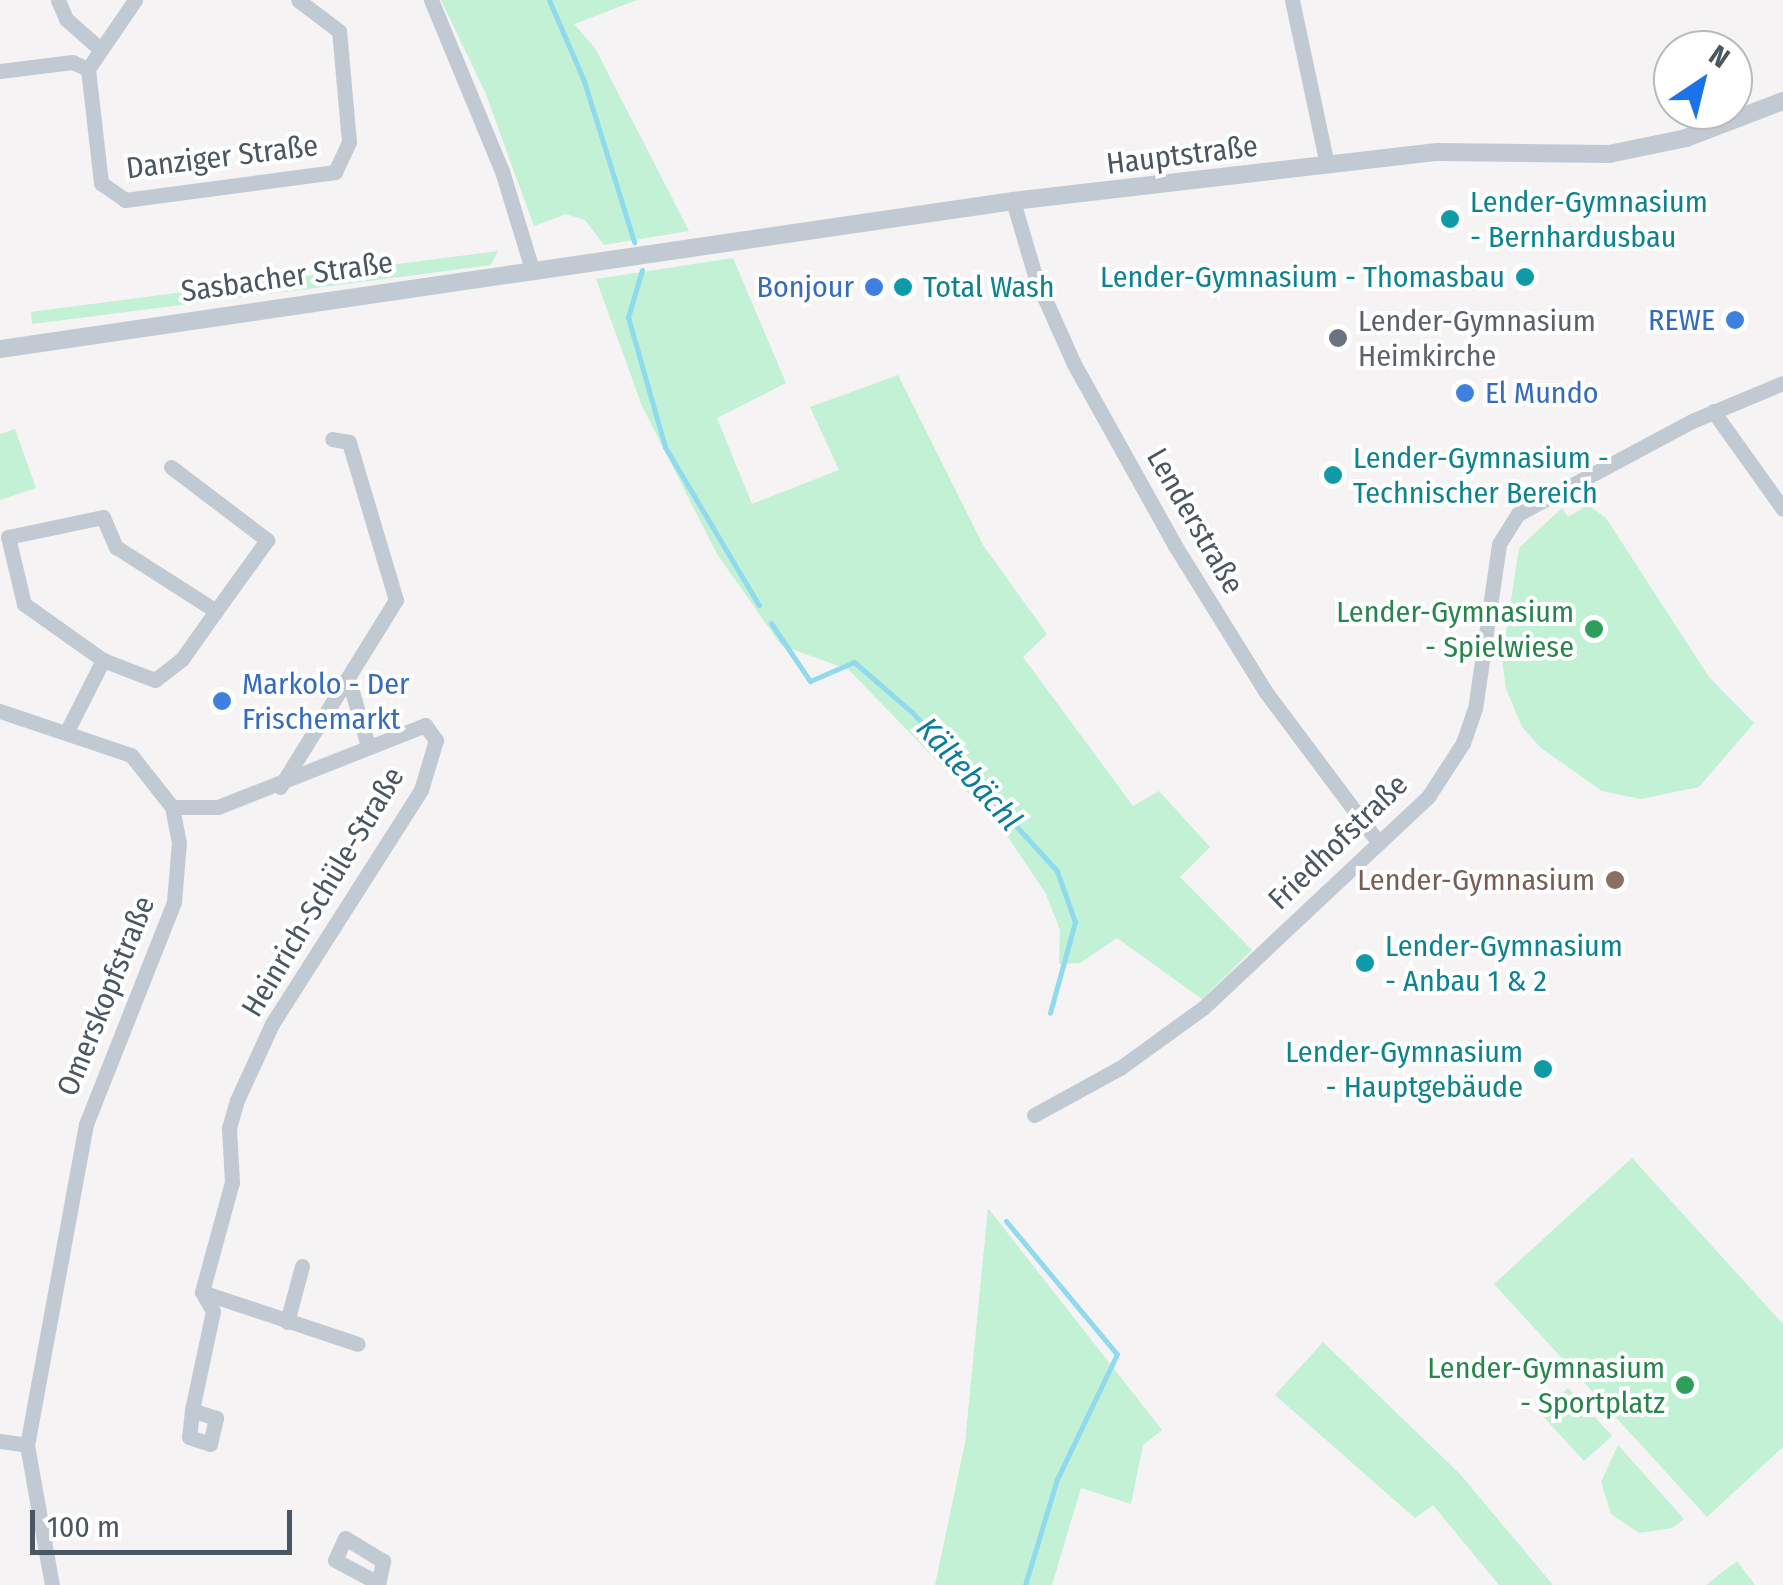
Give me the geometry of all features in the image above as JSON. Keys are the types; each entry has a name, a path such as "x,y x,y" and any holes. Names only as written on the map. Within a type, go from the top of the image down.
{"street":[{"path":"58,0 66,19 99,48"},
{"path":"0,71 72,62 88,69 136,0"},
{"name":"Danziger Straße","path":"88,69 101,183 111,196 125,200 335,172 349,142 338,30 298,0"},
{"path":"432,0 502,171 532,269"},
{"path":"1292,0 1327,165"},
{"name":"Hauptstraße","path":"582,262 1012,201 1437,152 1609,154 1686,138 1783,101"},
{"name":"Lenderstraße","path":"1012,201 1036,279 1074,364 1174,544 1265,692 1378,842"},
{"name":"Sasbacher Straße","path":"0,348 582,262"},
{"name":"Friedhofstraße","path":"1034,1115 1120,1068 1199,1011 1428,796 1462,744 1475,709 1499,544 1518,514 1713,411 1783,383"},
{"path":"1713,411 1783,509"},
{"path":"280,787 396,600 349,442 332,440"},
{"path":"171,467 267,540 234,595 216,611 182,659 155,680 104,660 24,604 8,537 103,517 116,547 216,611"},
{"path":"67,732 104,660"},
{"path":"349,681 368,746"},
{"path":"0,711 131,756 172,807"},
{"name":"Heinrich-Schüle-Straße","path":"172,807 218,807 280,787 368,746 425,725 436,740 421,790 282,1007 238,1100 229,1128 232,1182 202,1292 213,1311 192,1410"},
{"name":"Omerskopfstraße","path":"52,1585 27,1445 90,1110 174,902 180,872 172,807"},
{"path":"288,1322 302,1266"},
{"path":"202,1292 358,1344"},
{"path":"0,1441 27,1445"}],"green space":[{"path":"441,0 637,0 574,24 595,48 689,231 604,245 585,220 566,214 534,226 485,92"},
{"path":"498,251 491,265 32,324 31,312"},
{"path":"733,258 786,383 717,418 752,504 839,470 810,407 898,375 983,545 1047,634 1023,657 1133,806 1159,791 1210,847 1180,877 1252,950 1202,999 1117,938 1080,963 1059,964 1060,930 1046,894 1001,827 849,670 781,645 717,554 642,406 596,279"},
{"path":"15,429 36,488 0,500 0,434"},
{"name":"Lender-Gymnasium - Spielwiese","path":"1588,505 1606,518 1709,677 1754,723 1699,787 1641,799 1602,791 1541,748 1522,727 1506,689 1502,659 1519,548 1562,508 1568,517"},
{"name":"Lender-Gymnasium - Sportplatz","path":"1632,1158 1783,1324 1783,1447 1707,1517 1494,1284"},
{"path":"988,1208 1162,1430 1143,1445 1131,1504 1081,1488 1052,1585 935,1585 965,1443"},
{"path":"1323,1342 1460,1474 1553,1585 1499,1585 1433,1505 1415,1518 1275,1395"},
{"path":"1568,1388 1612,1436 1584,1461 1540,1413"},
{"path":"1618,1445 1684,1519 1672,1528 1639,1533 1611,1514 1601,1482"},
{"path":"1737,1561 1755,1585 1706,1585"}],"waterway":[{"name":"Kältebächl","path":"549,0 584,81 634,242"},
{"name":"Kältebächl","path":"642,270 628,317 665,447 759,605"},
{"name":"Kältebächl","path":"771,623 810,681 854,662 912,712 1057,871 1075,922 1050,1013"},
{"name":"Kältebächl","path":"1006,1221 1117,1354 1057,1479 1025,1585"}],"place":[{"name":"Lender-Gymnasium - Bernhardusbau","path":"1450,219"},
{"name":"Lender-Gymnasium - Thomasbau","path":"1525,277"},
{"name":"Bonjour","path":"874,287"},
{"name":"Total Wash","path":"903,287"},
{"name":"REWE","path":"1735,320"},
{"name":"Lender-Gymnasium Heimkirche","path":"1338,338"},
{"name":"El Mundo","path":"1465,393"},
{"name":"Lender-Gymnasium - Technischer Bereich","path":"1333,475"},
{"name":"Lender-Gymnasium - Spielwiese","path":"1594,629"},
{"name":"Markolo - Der Frischemarkt","path":"222,701"},
{"name":"Lender-Gymnasium","path":"1615,880"},
{"name":"Lender-Gymnasium - Anbau 1 & 2","path":"1365,963"},
{"name":"Lender-Gymnasium - Hauptgebäude","path":"1543,1069"},
{"name":"Lender-Gymnasium - Sportplatz","path":"1685,1385"}]}
